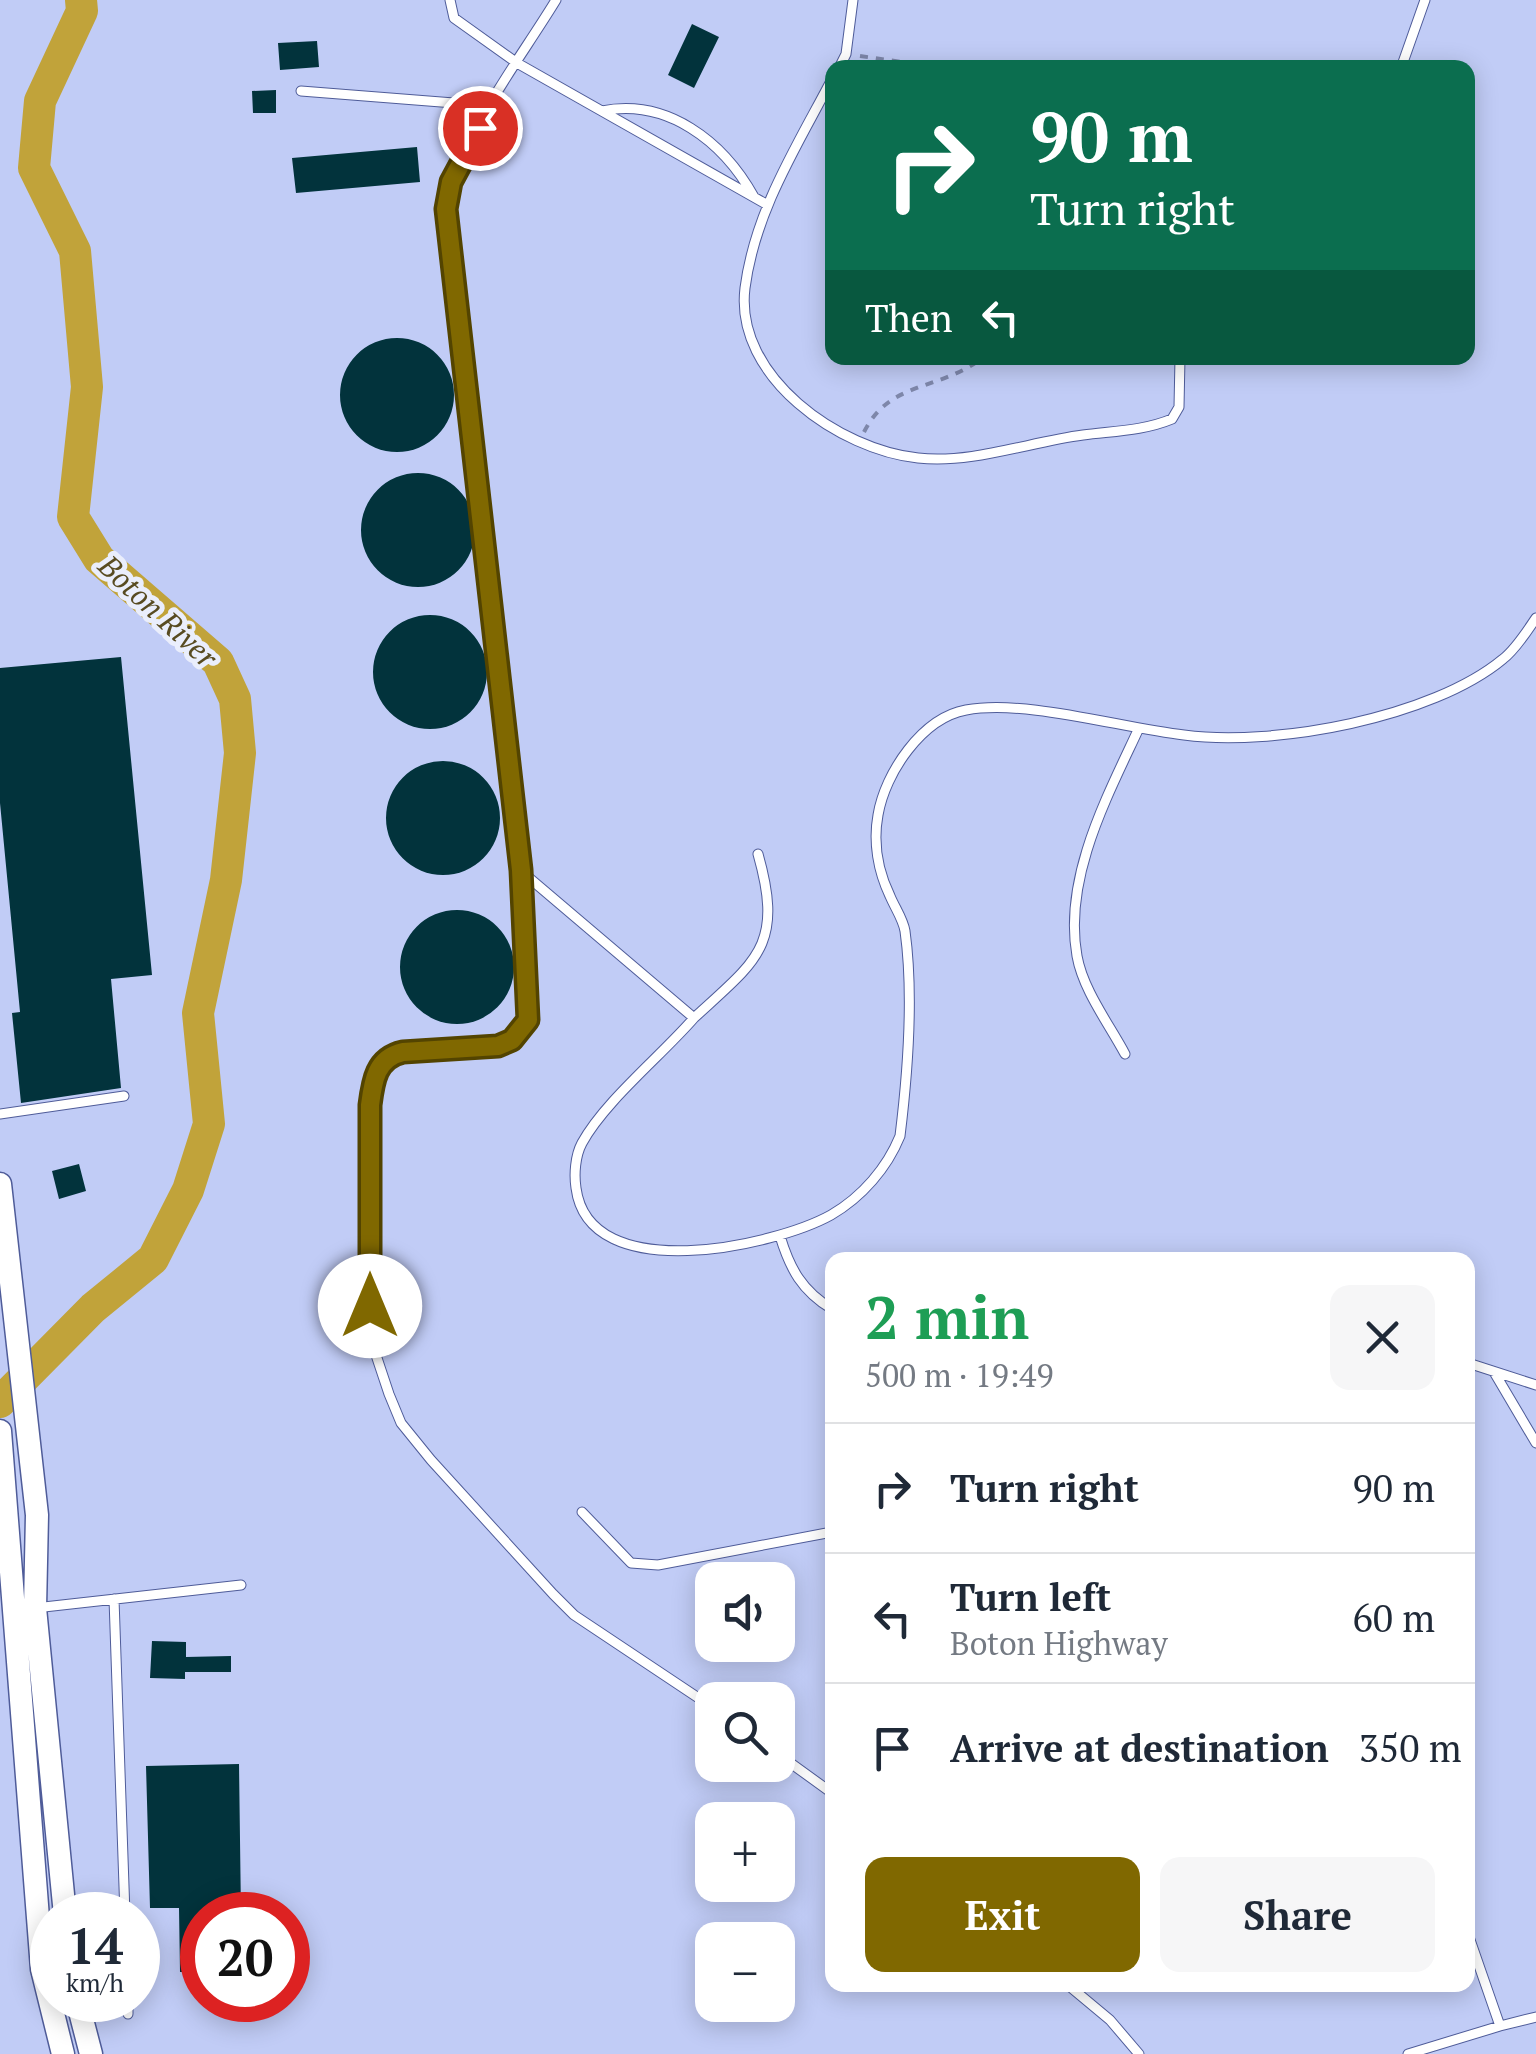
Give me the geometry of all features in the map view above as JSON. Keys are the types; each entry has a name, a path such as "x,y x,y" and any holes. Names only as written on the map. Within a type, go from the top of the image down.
{"street":[{"path":"1,1197 37,1514 23,1609 42,1969 63,2054"},
{"path":"0,1431 62,1892"},
{"path":"83,2022 90,2054"}],"lane":[{"path":"450,0 454,18 517,63 761,202"},
{"path":"556,0 451,182 446,209 521,870 528,1020 512,1040 498,1046 390,1055 372,1081 372,1343 401,1423 552,1594 574,1615 695,1697"},
{"path":"843,60 853,0"},
{"path":"1404,60 1425,0"},
{"path":"301,91 492,106"},
{"path":"825,91 761,202 745,289 750,334 761,358 792,398 832,430 893,454 937,459 1157,425 1172,419 1179,407 1180,365"},
{"path":"602,111 644,107 683,123 738,168 761,202"},
{"path":"758,854 767,886 765,944 749,968 694,1018 580,1145 574,1175 578,1199 614,1240 648,1250 677,1252 752,1244 780,1236 831,1214 858,1195 890,1160 900,1136 908,956 904,925 876,850 885,789 910,748 940,720 964,710 997,707 1188,736 1301,733 1365,720 1424,702 1504,659 1536,618"},
{"path":"1124,1054 1077,958 1074,901 1084,862 1139,728"},
{"path":"521,870 694,1018"},
{"path":"0,1114 124,1096"},
{"path":"780,1236 790,1270 825,1305"},
{"path":"1475,1366 1536,1386"},
{"path":"1494,1372 1536,1443"},
{"path":"582,1512 630,1564 658,1565 825,1533"},
{"path":"23,1609 241,1586"},
{"path":"114,1599 124,1892"},
{"path":"795,1766 825,1788"},
{"path":"1475,1954 1500,2026"},
{"path":"1076,1992 1110,2020 1138,2054"},
{"path":"1408,2054 1536,2016"}],"path":[{"path":"846,54 888,60"},
{"path":"861,440 876,408 974,365"}],"building":[{"path":"692,24 719,37 694,88 668,75"},
{"path":"317,41 319,67 280,70 278,43"},
{"path":"276,90 276,113 253,113 252,91"},
{"path":"417,147 420,182 296,193 292,158"},
{"path":"397,338 419,342 437,355 450,373 454,395 450,417 437,435 419,448 397,452 375,448 357,435 344,417 340,395 344,373 357,355 375,342"},
{"path":"418,473 440,477 458,490 471,508 475,530 471,552 458,570 440,583 418,587 396,583 378,570 365,552 361,530 365,508 378,490 396,477"},
{"path":"430,615 452,619 470,632 483,650 487,672 483,694 470,712 452,725 430,729 408,725 390,712 377,694 373,672 377,650 390,632 408,619"},
{"path":"121,657 152,975 111,979 121,1088 21,1103 12,1013 20,1012 0,803 0,668"},
{"path":"443,761 465,765 483,778 496,796 500,818 496,840 483,858 465,871 443,875 421,871 403,858 390,840 386,818 390,796 403,778 421,765"},
{"path":"457,910 479,914 497,927 510,945 514,967 510,989 497,1007 479,1020 457,1024 435,1020 417,1007 404,989 400,967 404,945 417,927 435,914"},
{"path":"79,1164 86,1191 59,1199 52,1171"},
{"path":"152,1641 186,1642 186,1657 231,1656 231,1672 185,1672 185,1679 150,1678"},
{"path":"239,1764 241,1892 180,1892 180,1972 179,1908 160,1908 160,1892 150,1892 146,1766"}],"waterway":[{"name":"Boton River","path":"0,1402 93,1308 153,1259 188,1190 209,1124 198,1013 226,880 240,753 235,699 218,662 99,559 73,517 87,387 75,251 34,168 40,101 82,11 81,0"}],"route":[{"path":"370,1306 370,1105 372,1081 380,1066 390,1055 403,1052 498,1046 512,1040 528,1020 521,870 446,209 451,182 480,128"}]}
